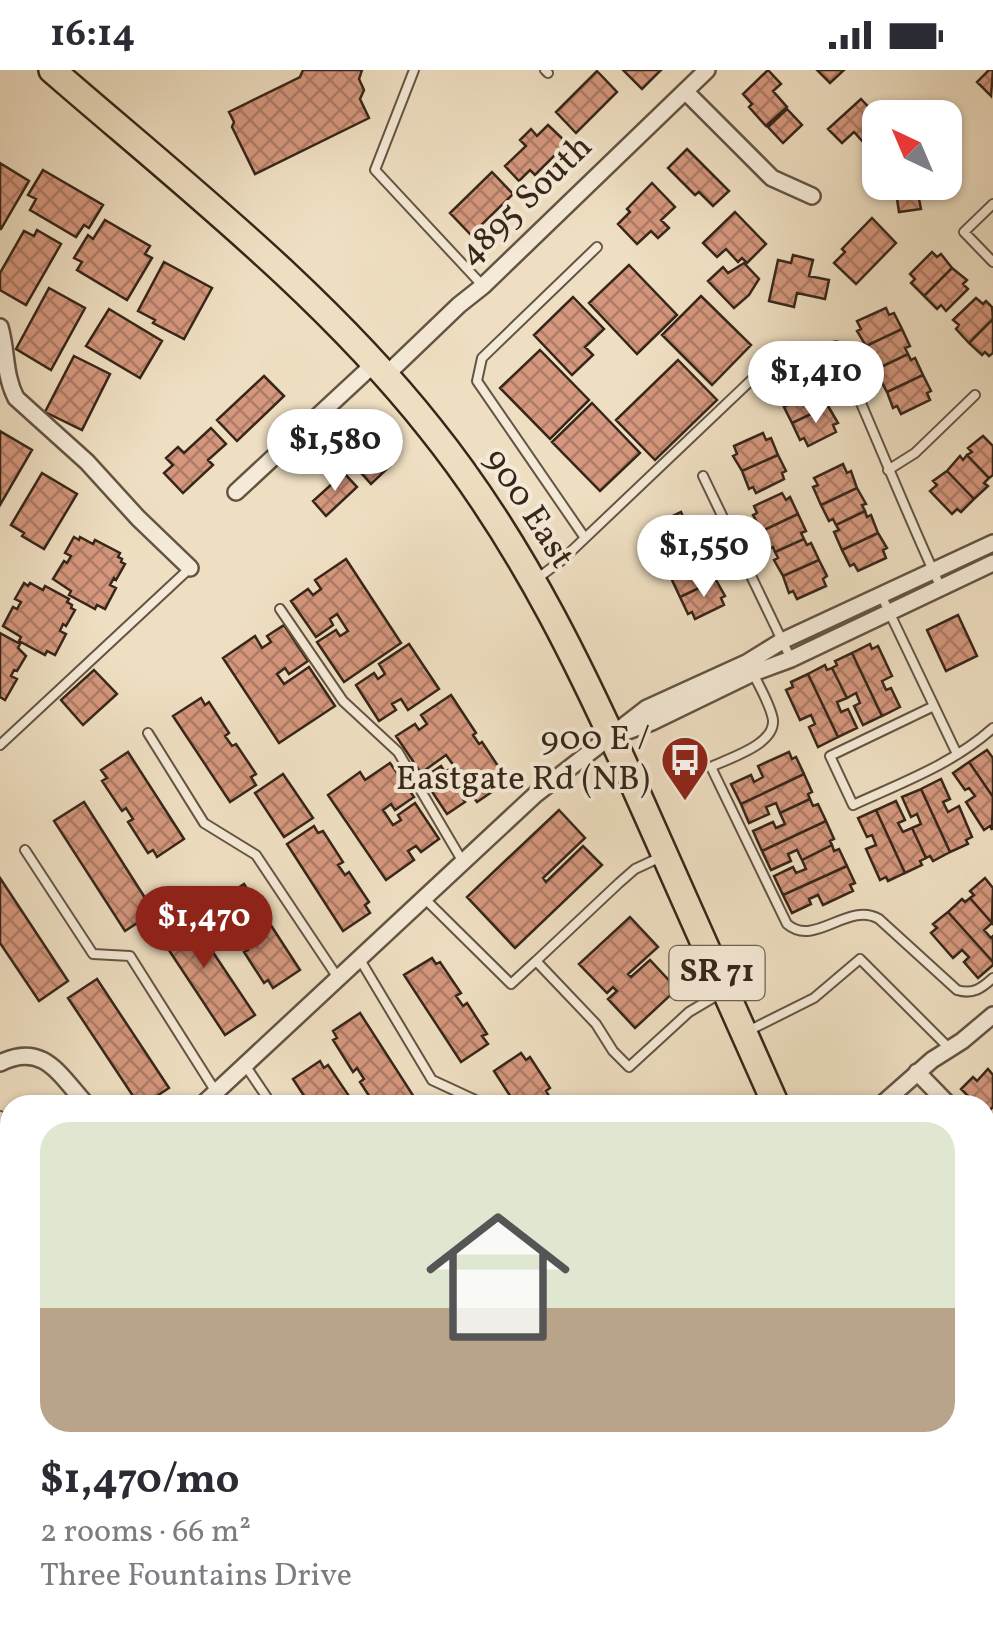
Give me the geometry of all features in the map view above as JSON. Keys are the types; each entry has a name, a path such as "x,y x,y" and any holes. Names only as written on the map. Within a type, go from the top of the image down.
{"main road":[{"name":"900 East","path":"52,70 247,240 381,369 466,475 560,626 772,1095"}],"street":[{"name":"4895 South","path":"236,492 483,286 706,70"},
{"path":"685,91 772,178 812,196"},
{"path":"0,327 9,384 16,398 88,462 190,568"},
{"path":"751,667 782,642 993,543"},
{"path":"213,1095 536,794 647,708 751,667 792,659 993,564"},
{"path":"892,1095 993,1015"},
{"path":"0,1064 22,1055 36,1056 48,1063 78,1095"},
{"path":"917,1072 939,1095"}],"lane":[{"path":"414,70 374,170 483,286"},
{"path":"993,204 964,232 993,262"},
{"path":"585,538 477,381 477,372 482,358 597,247"},
{"path":"836,346 941,588"},
{"path":"534,581 562,560 764,368"},
{"path":"888,470 916,453 975,395"},
{"path":"703,476 792,659"},
{"path":"0,746 190,568"},
{"path":"881,596 957,754"},
{"path":"280,608 344,700 398,752 463,862"},
{"path":"751,667 772,719 771,732 758,745 711,767 786,924 805,932 867,914 879,920 957,990 972,992 993,978"},
{"path":"934,706 830,756 853,804 938,766 993,728"},
{"path":"148,733 204,822 256,855 338,978"},
{"path":"24,850 93,954 130,956 216,1092"},
{"path":"424,898 511,984 619,882 665,855"},
{"path":"359,958 432,1080 464,1095"},
{"path":"744,1034 814,998 860,959 950,1049"},
{"path":"536,961 596,1024 629,1067 689,1012 725,990"},
{"path":"245,1065 265,1095"}],"building":[{"path":"303,70 362,70 359,79 364,90 360,99 369,118 255,174 232,127 229,112 300,77"},
{"path":"623,70 661,70 642,89"},
{"path":"768,70 781,84 773,91 787,107 766,126 743,94"},
{"path":"817,70 844,70 830,83"},
{"path":"993,70 991,96 977,82"},
{"path":"597,71 617,92 576,133 556,112"},
{"path":"862,100 862,141 854,132 842,143 828,129"},
{"path":"787,109 802,125 783,143 768,127"},
{"path":"548,125 567,143 535,175 530,170 519,181 505,166 526,146 520,140 531,129 537,136"},
{"path":"687,149 729,191 713,206 699,192 695,195 668,168"},
{"path":"0,163 29,181 1,229 0,229"},
{"path":"43,170 103,205 89,228 84,225 76,237 30,210 36,199 28,195"},
{"path":"492,172 513,194 471,235 450,213"},
{"path":"652,183 675,207 661,220 669,228 658,238 651,231 637,244 618,224"},
{"path":"897,200 919,200 921,209 899,212"},
{"path":"735,212 766,244 747,263 742,258 738,262 726,249 717,257 703,243"},
{"path":"872,218 896,243 856,284 834,263"},
{"path":"105,220 150,246 145,254 152,258 127,300 77,270 82,262 74,258 88,235 93,239"},
{"path":"37,230 61,244 26,305 0,290 0,273 24,231 34,236"},
{"path":"932,252 937,257 941,254 952,268 924,296 911,283 915,279 910,274"},
{"path":"793,255 813,260 809,276 829,280 825,299 797,293 794,307 769,301 778,260 791,263"},
{"path":"164,262 212,288 184,339 138,311"},
{"path":"744,263 759,279 734,308 708,281 723,267 728,273"},
{"path":"629,265 677,315 637,354 589,303"},
{"path":"952,268 967,280 963,284 968,289 946,311 941,305 937,309 924,296"},
{"path":"49,288 85,308 51,370 16,349"},
{"path":"701,296 751,345 712,385 662,335"},
{"path":"573,297 604,329 585,347 593,355 572,375 534,335"},
{"path":"976,298 992,307 993,319 969,343 953,320"},
{"path":"886,308 889,315 894,313 902,329 866,346 857,331 861,329 857,321"},
{"path":"109,309 162,341 140,378 86,346"},
{"path":"993,319 993,353 982,355 969,343"},
{"path":"902,329 910,346 905,348 908,354 879,368 877,362 873,364 866,346"},
{"path":"540,350 589,400 550,439 500,388"},
{"path":"908,354 911,360 915,358 923,375 887,392 878,375 882,373 879,368"},
{"path":"74,356 110,374 82,430 45,412"},
{"path":"678,360 717,400 655,460 616,420"},
{"path":"923,375 931,391 927,393 930,400 901,414 897,406 893,408 887,392"},
{"path":"264,376 284,396 237,441 217,420"},
{"path":"814,384 817,391 822,389 828,406 792,423 784,407 788,405 785,397"},
{"path":"592,403 640,453 600,491 552,442"},
{"path":"828,406 838,423 833,425 836,432 808,446 804,438 800,440 792,423"},
{"path":"211,428 226,444 208,460 213,465 183,493 164,473 173,465 166,458 178,447 184,453"},
{"path":"0,431 32,450 0,505"},
{"path":"763,433 766,440 771,438 778,455 742,471 733,456 737,454 734,446"},
{"path":"983,436 993,446 993,475 989,478 967,455 972,452 968,448"},
{"path":"375,448 390,466 371,484 355,466"},
{"path":"778,455 786,471 782,473 784,479 756,493 753,487 749,489 742,471"},
{"path":"967,455 989,478 984,483 988,486 974,499 947,471 960,456 963,460"},
{"path":"843,464 847,473 851,471 857,488 821,505 813,487 818,485 814,478"},
{"path":"947,471 974,499 961,512 957,509 952,514 930,491 937,485 933,481"},
{"path":"42,473 77,494 44,549 11,525"},
{"path":"344,473 357,487 326,516 313,501"},
{"path":"857,488 866,504 862,505 865,511 836,525 833,519 829,521 821,505"},
{"path":"782,493 786,500 790,497 798,514 762,531 753,515 757,513 754,506"},
{"path":"865,511 867,517 871,515 878,533 842,550 834,532 839,530 836,525"},
{"path":"681,512 685,521 689,519 695,536 659,552 651,535 655,533 652,526"},
{"path":"798,514 806,531 801,533 804,539 775,552 773,547 769,549 762,531"},
{"path":"878,533 887,548 883,550 886,558 858,571 854,564 850,566 842,550"},
{"path":"695,536 704,552 700,554 703,559 674,573 671,567 667,569 659,552"},
{"path":"74,537 93,544 95,540 120,553 118,557 125,564 110,585 116,588 105,609 97,605 95,609 69,595 71,591 53,579 71,556 65,553"},
{"path":"804,539 807,545 811,543 819,560 783,576 774,560 778,558 775,552"},
{"path":"346,559 401,643 344,682 317,642 336,630 340,636 348,631 337,614 330,619 333,625 316,637 291,601 308,589 313,595 321,589 315,580"},
{"path":"703,559 716,580 680,597 672,580 676,578 674,573"},
{"path":"819,560 827,576 823,579 826,586 797,599 793,591 789,593 783,576"},
{"path":"716,580 725,596 721,598 724,605 695,619 680,597"},
{"path":"24,583 43,590 45,586 69,599 67,602 75,610 66,626 63,624 60,631 66,634 55,655 47,651 45,655 19,641 21,637 3,626 13,607 17,609 21,602 15,599"},
{"path":"958,615 977,656 946,671 927,630"},
{"path":"284,625 308,661 289,674 285,668 277,674 284,684 309,667 335,706 279,743 223,658 255,636 262,648 271,642 267,636"},
{"path":"0,633 20,644 18,648 26,656 11,676 17,679 5,700 0,697"},
{"path":"409,644 439,689 408,710 401,699 392,704 396,710 379,721 356,685 374,673 378,679 385,674 379,664"},
{"path":"870,644 872,649 878,646 892,676 882,681 886,690 891,688 900,707 882,716 852,653"},
{"path":"852,653 882,716 863,725 854,706 860,703 856,693 847,698 832,668 837,665 835,661"},
{"path":"825,665 827,670 832,668 847,698 837,702 841,712 848,709 857,728 838,737 808,674"},
{"path":"94,670 117,694 83,725 61,700"},
{"path":"808,674 838,737 818,747 809,727 815,724 811,715 800,720 786,690 793,687 791,682"},
{"path":"451,695 476,733 473,735 508,781 477,802 469,791 461,796 465,802 447,814 423,778 441,766 445,772 454,766 446,755 421,773 396,736 415,724 419,730 427,724 421,715"},
{"path":"201,698 205,705 209,702 229,733 225,736 232,746 236,744 256,774 251,777 256,785 230,802 173,716"},
{"path":"987,750 993,758 993,797 969,762"},
{"path":"128,752 184,839 157,857 153,850 148,853 128,822 133,819 126,808 122,811 102,781 107,778 101,770"},
{"path":"789,752 804,774 741,804 731,784 751,775 754,782 763,777 758,766"},
{"path":"969,762 993,797 992,830 990,826 984,830 966,802 975,796 969,788 965,790 953,773"},
{"path":"390,763 414,797 395,810 391,804 383,810 393,825 401,820 398,815 415,803 439,839 421,852 416,846 408,851 414,860 386,880 328,795 360,772 365,780"},
{"path":"283,774 313,818 284,837 255,793"},
{"path":"804,774 812,792 808,794 810,799 780,813 776,803 766,807 769,814 749,823 741,804"},
{"path":"941,779 950,799 943,802 948,812 959,806 972,837 966,840 968,844 950,852 921,789"},
{"path":"921,789 950,852 933,861 930,856 926,858 912,828 921,824 917,814 911,817 902,797"},
{"path":"810,799 813,806 818,804 826,821 762,851 753,831 773,822 776,828 785,824 780,813"},
{"path":"896,801 905,820 898,823 903,832 912,828 926,858 920,861 922,865 905,873 876,810"},
{"path":"84,802 154,912 125,931 54,821"},
{"path":"559,810 585,838 543,878 546,882 583,846 602,865 515,948 467,897"},
{"path":"876,810 905,873 888,881 886,877 880,880 866,849 876,845 872,835 867,837 858,818"},
{"path":"826,821 834,839 830,841 832,845 802,860 797,850 788,854 791,861 771,870 762,851"},
{"path":"314,826 318,833 323,831 343,862 338,865 345,875 349,872 369,902 365,905 370,913 343,931 287,844"},
{"path":"832,845 834,851 839,849 847,866 783,895 774,876 793,867 796,873 806,869 802,860"},
{"path":"847,866 855,883 850,885 853,891 823,905 818,895 809,899 811,904 792,913 783,895"},
{"path":"0,878 68,981 39,1001 0,943"},
{"path":"985,878 993,888 992,923 970,898 974,895 970,891"},
{"path":"244,884 300,970 273,988 268,980 264,983 244,952 248,950 241,939 237,942 217,911 221,908 217,902"},
{"path":"970,898 992,923 984,930 993,936 993,962 948,912 962,899 965,902"},
{"path":"182,906 255,1015 225,1035 153,926"},
{"path":"948,912 993,962 978,978 964,962 969,957 962,950 953,958 931,933 937,928 933,924"},
{"path":"630,917 658,947 628,974 631,977 650,960 677,989 635,1028 608,999 617,991 613,987 607,993 579,964"},
{"path":"432,958 436,964 440,962 461,993 456,996 463,1006 467,1003 487,1034 482,1036 488,1044 461,1062 404,975"},
{"path":"97,979 169,1088 158,1095 132,1095 68,998"},
{"path":"360,1013 413,1095 368,1095 357,1068 353,1072 333,1040 337,1038 333,1031"},
{"path":"521,1053 526,1060 530,1057 550,1088 546,1091 548,1095 510,1095 494,1071"},
{"path":"320,1061 324,1068 328,1065 348,1095 303,1095 293,1079"},
{"path":"988,1069 993,1075 993,1095 967,1095 961,1089 973,1077 977,1081"}],"place":[{"name":"900 E / Eastgate Rd (NB)","path":"685,802"}]}
